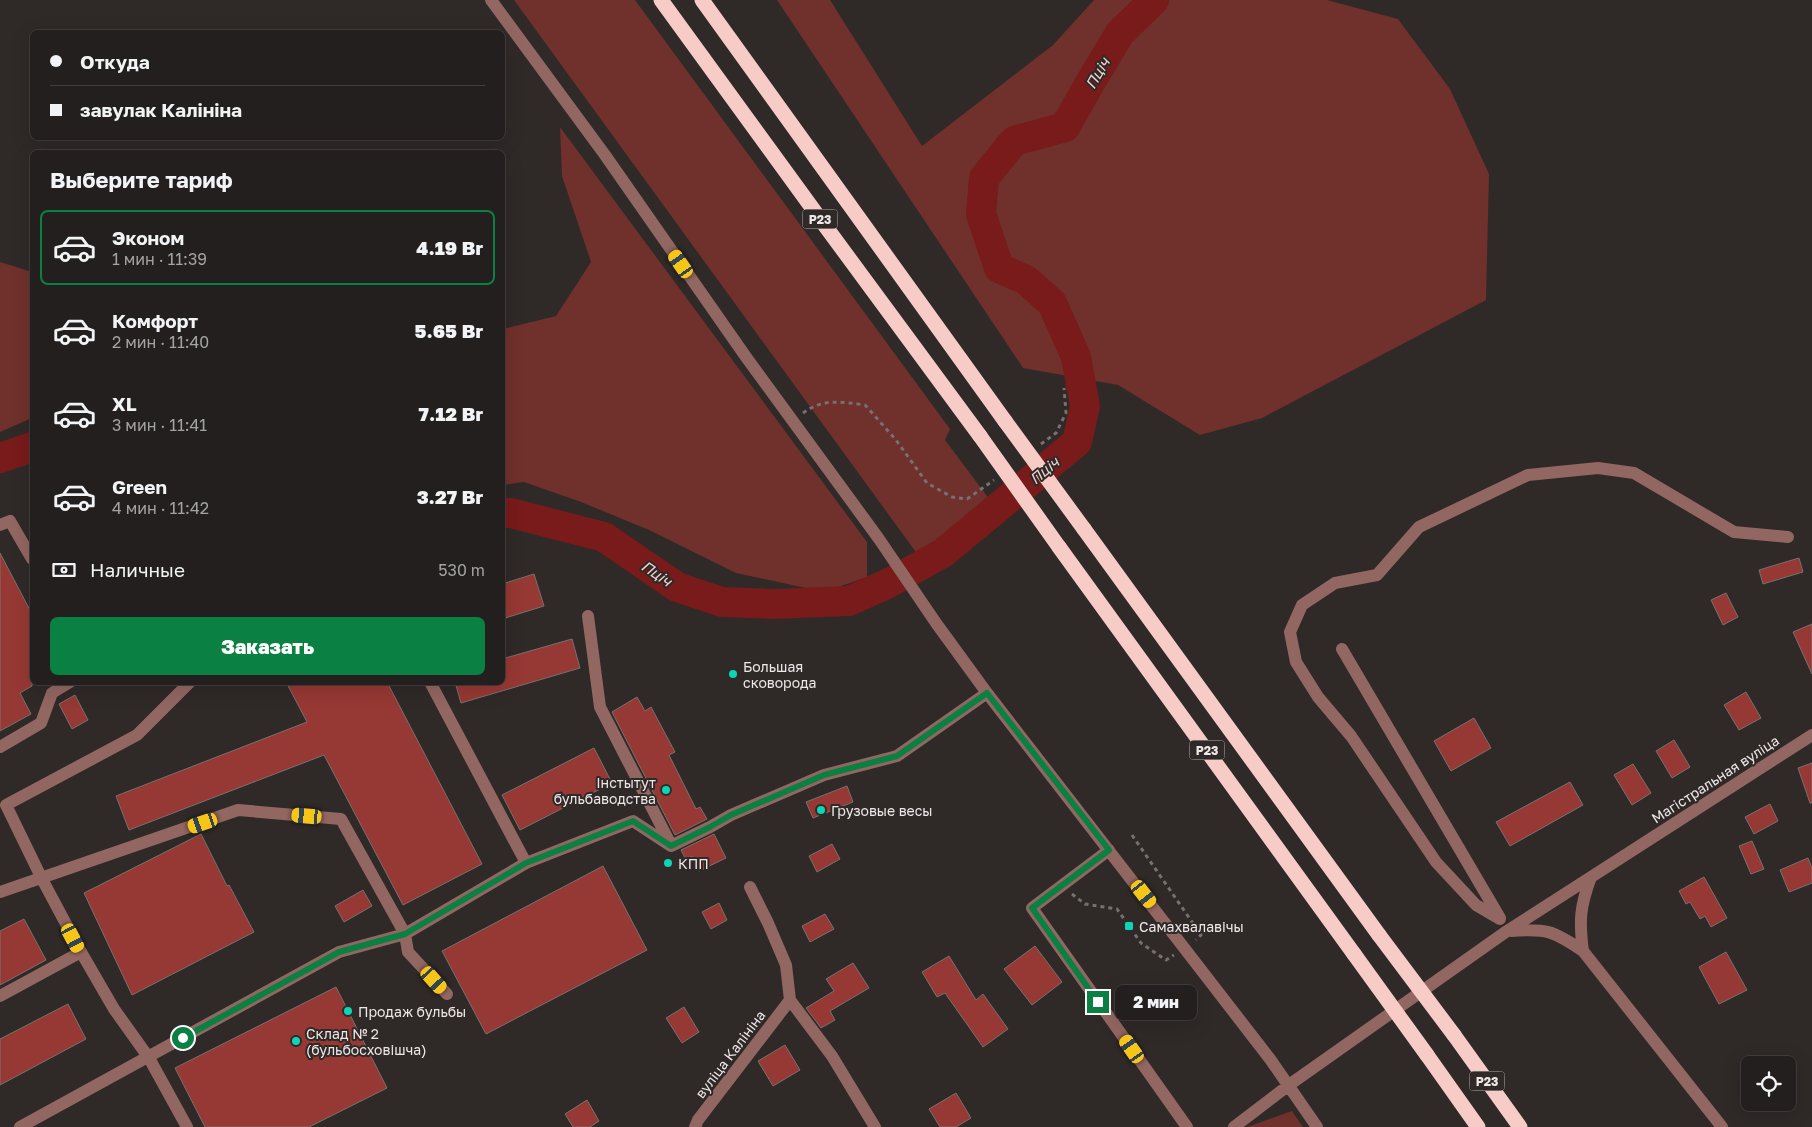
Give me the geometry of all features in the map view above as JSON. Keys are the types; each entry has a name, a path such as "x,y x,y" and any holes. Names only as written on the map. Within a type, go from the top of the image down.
{"highway":[{"name":"Р23","path":"661,0 980,436 1478,1127"},
{"name":"Р23","path":"702,0 1084,530 1520,1127"}],"street":[{"path":"491,0 611,163 987,693 1289,1085 1317,1127"},
{"path":"1500,919 1476,905 1436,862 1351,736 1318,697 1296,662 1290,632 1302,605 1335,583 1377,575 1419,527 1528,475 1598,468 1634,473 1734,532 1788,537"},
{"path":"0,525 10,521 30,556"},
{"path":"588,616 600,707 671,846"},
{"path":"1342,649 1507,931 1537,928 1561,936 1583,951 1722,1127"},
{"path":"0,747 41,723 52,693 65,685"},
{"path":"187,685 137,735 2,803 81,952 114,1009 149,1058 187,1127"},
{"path":"432,685 526,863"},
{"path":"671,846 731,815 824,775 897,756 987,693"},
{"name":"Магістральная вуліца","path":"1234,1127 1289,1085 1507,931 1812,735"},
{"path":"0,892 238,810 341,819 405,934 408,952 447,994"},
{"path":"20,1127 149,1058 339,952 405,934 526,863 633,821 671,846"},
{"path":"1109,850 1032,908 1187,1127"},
{"path":"1583,951 1579,925 1584,896 1591,877"},
{"path":"750,887 786,966 790,1000 832,1056 875,1127"},
{"path":"0,996 81,952"},
{"name":"вуліца Калініна","path":"695,1127 698,1120 790,1000"}],"path":[{"path":"1041,445 1056,433 1066,413 1064,388"},
{"path":"793,421 812,406 837,402 865,406 896,440 928,483 952,497 967,499 1002,474"}],"shaded area":[{"path":"514,0 635,0 950,429 945,440 990,500 939,546 918,555"},
{"path":"777,0 830,0 922,146 1053,45 1094,0 1327,0 1398,19 1450,89 1489,174 1486,300 1262,418 1200,435 1118,385 1023,368"},
{"path":"560,127 867,542 867,577 824,592 736,573 649,530 581,502 524,482 505,485 505,329 556,316 591,262 562,176"},
{"path":"0,262 30,271 30,419 0,432"},
{"path":"1292,1111 1303,1127 1247,1127"}],"building":[{"path":"0,553 30,610 30,685 32,686 20,693 31,714 0,731"},
{"path":"1799,558 1803,572 1763,584 1759,570"},
{"path":"534,574 544,606 505,618 505,583"},
{"path":"1726,593 1738,617 1723,625 1711,600"},
{"path":"1812,624 1812,674 1793,632"},
{"path":"572,639 580,668 461,703 456,685 505,685 505,658"},
{"path":"288,685 389,685 482,864 403,905 324,755 129,830 116,796 307,722"},
{"path":"1746,692 1761,718 1739,730 1724,705"},
{"path":"75,695 88,720 72,729 59,704"},
{"path":"637,697 645,711 651,707 675,752 669,755 696,809 700,807 707,819 675,835 612,712"},
{"path":"1474,718 1491,748 1451,771 1434,741"},
{"path":"1674,740 1690,767 1672,778 1656,751"},
{"path":"594,748 612,783 520,830 502,795"},
{"path":"1812,763 1812,803 1810,803 1798,768"},
{"path":"1633,764 1651,793 1632,805 1614,775"},
{"path":"1570,782 1583,805 1510,846 1496,822"},
{"name":"Грузовые весы","path":"847,786 853,802 813,818 806,802"},
{"path":"1770,804 1778,821 1754,834 1745,817"},
{"path":"201,834 227,886 229,885 254,932 132,995 84,893"},
{"path":"714,834 726,858 699,871 692,856 686,860 681,850"},
{"path":"1752,841 1764,869 1751,874 1739,846"},
{"path":"832,844 840,859 817,872 809,856"},
{"path":"1808,858 1812,868 1812,883 1789,892 1780,870"},
{"path":"603,866 647,950 486,1034 442,951"},
{"path":"1704,877 1727,918 1711,927 1705,916 1700,919 1690,902 1686,904 1679,891"},
{"path":"363,890 372,906 344,922 335,906"},
{"path":"719,903 727,920 711,929 702,912"},
{"path":"825,914 834,929 810,942 802,926"},
{"path":"24,919 46,960 0,985 0,931"},
{"path":"1035,946 1062,982 1032,1005 1004,969"},
{"path":"1726,952 1747,990 1719,1004 1699,967"},
{"path":"949,956 976,1000 983,994 1008,1029 983,1047 945,993 937,997 922,972"},
{"path":"853,963 869,988 830,1011 835,1020 821,1028 806,1008 834,991 826,979"},
{"name":"Склад № 2 (бульбосховішча)","path":"336,987 387,1088 309,1127 205,1127 175,1068"},
{"path":"68,1004 86,1039 0,1085 0,1039"},
{"path":"684,1007 699,1032 682,1043 666,1018"},
{"path":"785,1045 800,1070 773,1086 758,1061"},
{"path":"956,1093 971,1118 956,1127 940,1127 929,1109"},
{"path":"587,1100 599,1121 590,1127 573,1127 565,1114"}],"waterway":[{"name":"Пціч","path":"505,513 604,537 677,587 722,602 775,604 849,601 887,584 943,553 1077,442 1085,406 1076,357 1052,303 1026,280 999,268 981,214 984,178 1014,141 1065,127 1120,33 1154,0"},
{"name":"Пціч","path":"0,458 30,448"}],"place":[{"name":"Большая сковорода","path":"733,674"},
{"name":"Інстытут бульбаводства","path":"666,790"},
{"name":"Грузовые весы","path":"821,810"},
{"name":"КПП","path":"668,863"},
{"name":"Самахвалавічы","path":"1129,926"},
{"name":"Продаж бульбы","path":"348,1011"},
{"name":"Склад № 2 (бульбосховішча)","path":"296,1041"}],"route":[{"path":"183,1038 339,952 405,934 526,863 633,821 671,846 731,815 824,775 897,756 987,693 1109,850 1032,908 1098,1002"}]}
